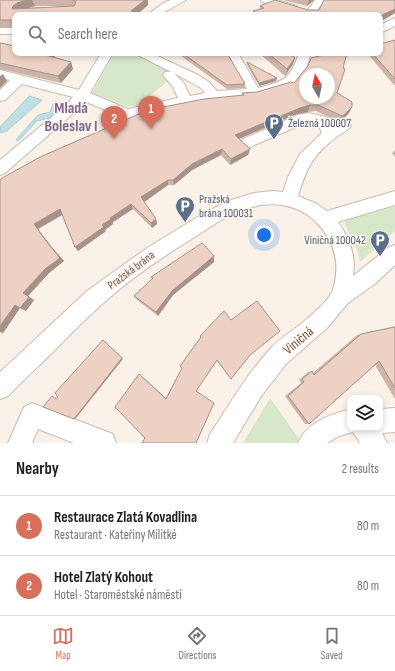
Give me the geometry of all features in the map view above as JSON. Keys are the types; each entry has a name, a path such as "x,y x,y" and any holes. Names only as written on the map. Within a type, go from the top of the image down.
{"street":[{"path":"158,12 165,2 181,0"},
{"path":"266,0 305,12"},
{"path":"313,12 316,4 322,0"},
{"path":"383,28 395,21"},
{"path":"0,31 12,31"},
{"path":"383,35 395,33"},
{"path":"0,169 70,109 82,95 105,56"},
{"path":"148,56 194,78 205,85 214,96"},
{"path":"235,56 256,93"},
{"path":"0,74 82,95 127,114 214,96 256,93 280,86 290,81 299,71 300,58"},
{"path":"169,75 179,85 186,101"},
{"path":"0,97 19,79"},
{"path":"248,143 303,118 312,117 320,119 327,124 329,135"},
{"path":"289,199 296,177 305,158 329,135 344,126"},
{"name":"Pražská brána","path":"0,388 92,294 160,249 244,199 270,197 289,199 314,210 324,219 335,232 342,246 346,265 341,296"},
{"path":"324,219 395,198"},
{"name":"Viničná","path":"219,443 254,387 278,356 320,321 341,296 369,277 395,253"},
{"path":"20,443 32,415 104,443"},
{"path":"383,421 395,420"},
{"path":"310,443 313,438 334,426 347,422"},
{"path":"365,431 375,443"}],"green space":[{"path":"112,56 141,56 178,73 137,106 126,106 92,93"},
{"path":"395,206 395,231 360,262 357,250 345,222 349,219"},
{"path":"270,398 300,440 298,443 243,443"}],"water":[{"path":"29,96 42,100 8,130 1,133 0,127"},
{"path":"53,104 58,104 54,117 37,121 18,141 16,140 38,115 50,112"}],"building":[{"path":"0,0 27,0 17,3 12,9 74,6 76,2 73,0 145,0 131,11 133,12 12,12 12,20 0,20"},
{"path":"275,0 308,10 319,10 324,0 395,1 395,9 383,15 383,12 253,11 264,8 260,6"},
{"path":"395,40 395,79 375,56 383,56 383,43"},
{"path":"0,43 12,45 12,56 49,56 71,62 58,76 0,63"},
{"path":"186,56 229,56 245,84 227,85"},
{"path":"272,56 293,56 295,58 287,69"},
{"path":"319,56 346,56 343,68 345,69 337,93 352,102 352,107 345,114 342,116 318,105 310,105 235,135 250,149 231,159 222,149 192,164 173,180 168,180 141,197 156,219 151,223 131,204 110,218 111,219 102,225 104,227 75,247 60,209 34,224 60,258 45,269 23,293 29,297 20,308 15,305 0,326 0,180 40,157 148,110 204,99 244,95 242,93 257,92 291,82 294,83 299,77 299,104 335,104 335,68 306,68 311,58"},
{"path":"247,62 277,78 259,83"},
{"path":"202,243 214,256 172,291 156,312 134,296 153,278 151,277"},
{"path":"257,301 280,331 250,355 231,379 217,360 196,391 214,403 196,443 142,443 145,438 115,407 139,374 166,399 182,368 180,366 201,337 200,336 224,311 231,320"},
{"path":"395,327 395,388 379,361 309,424 288,396 304,382 302,379 312,371 314,375 361,334"},
{"path":"103,340 122,358 74,419 43,407 52,396 56,399 58,397 55,393"}],"place":[{"name":"Restaurace Zlatá Kovadlina","path":"151,129"},
{"name":"Hotel Zlatý Kohout","path":"114,139"},
{"name":"Železná 100007","path":"274,140"},
{"name":"Pražská brána 100031","path":"185,223"},
{"name":"Viničná 100042","path":"380,257"}],"district":[{"name":"Mladá Boleslav I","path":"71,116"}]}
